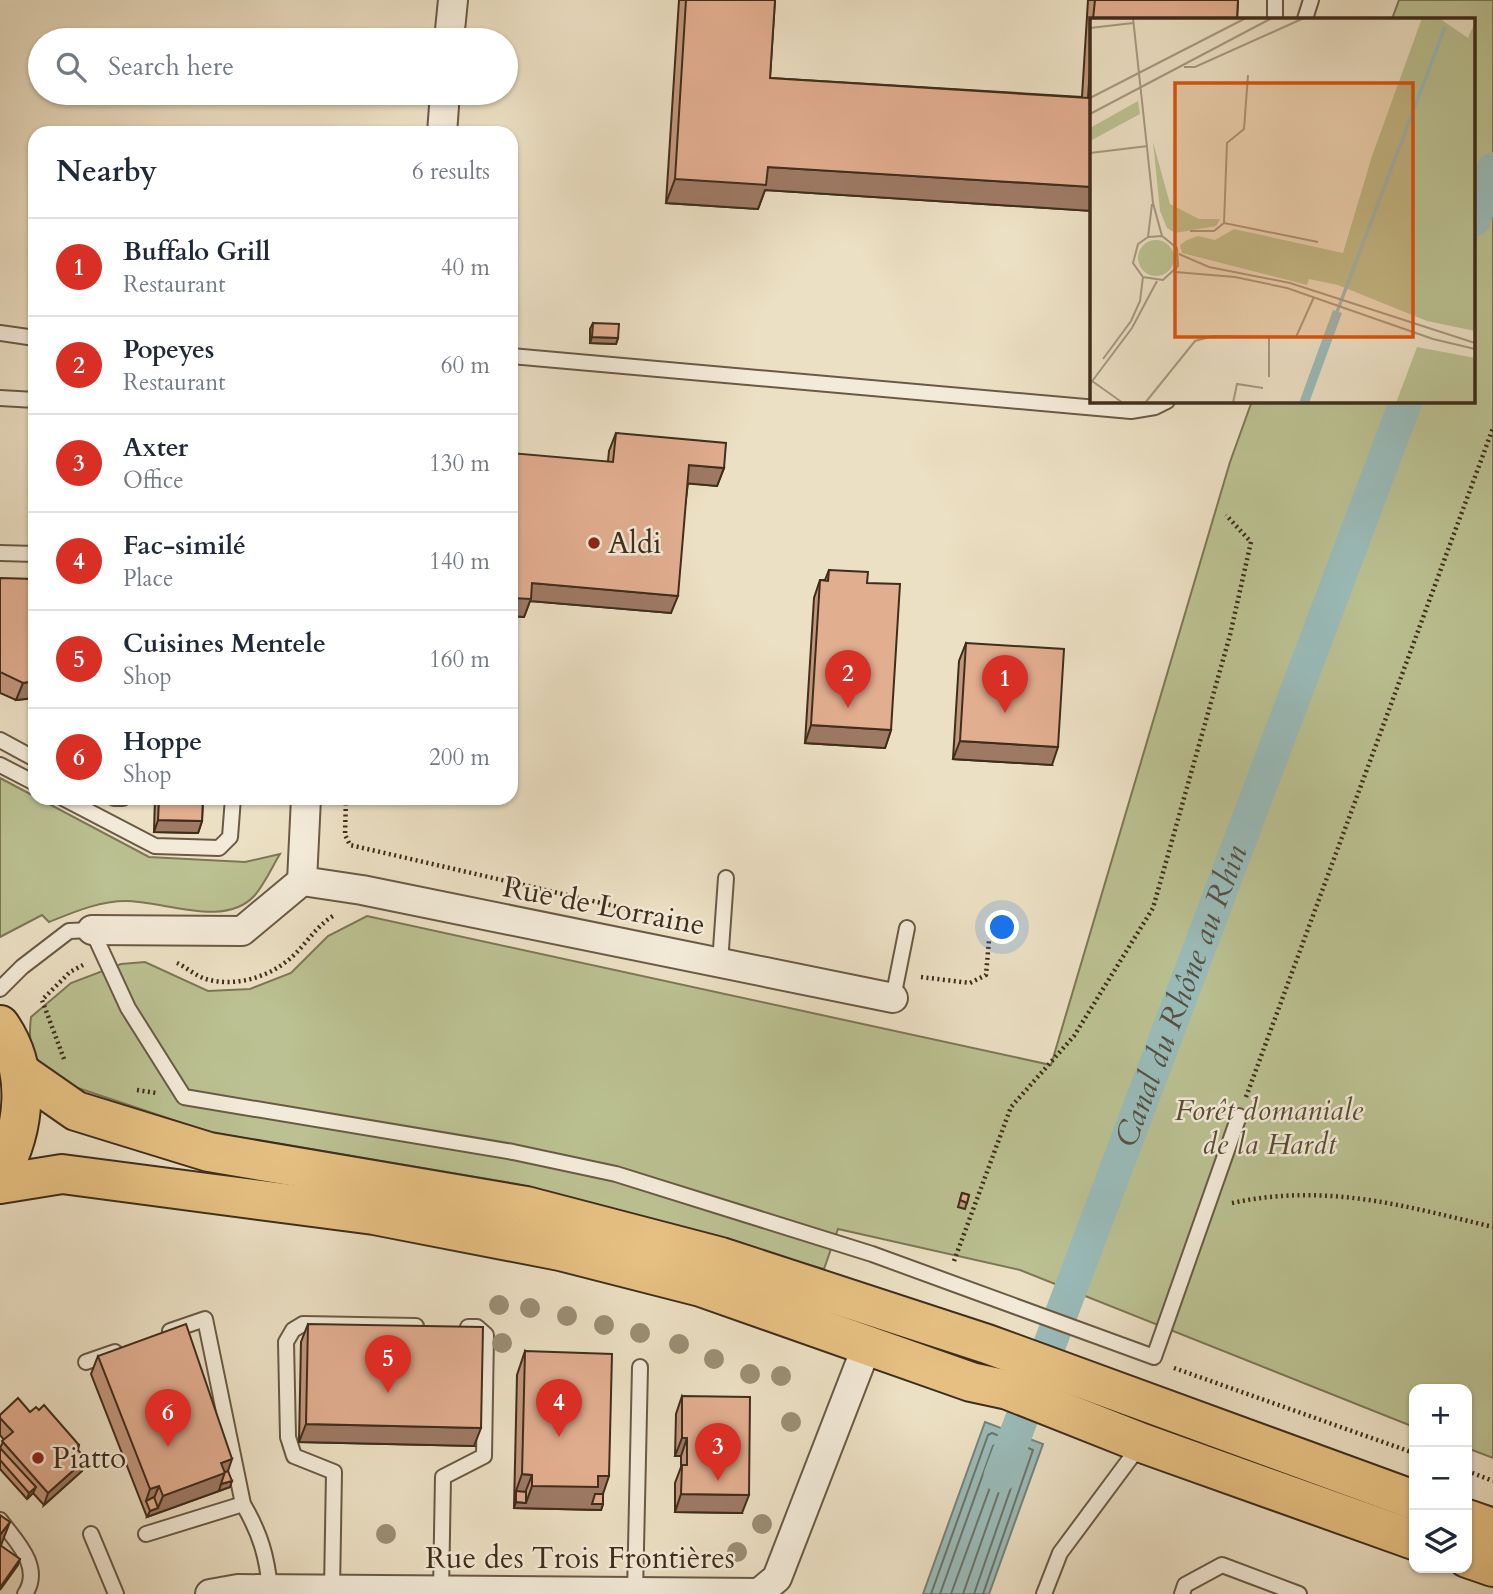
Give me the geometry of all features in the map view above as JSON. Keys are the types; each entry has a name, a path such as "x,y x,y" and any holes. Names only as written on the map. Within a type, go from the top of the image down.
{"main road":[{"path":"0,1025 7,1035 20,1072 22,1111 13,1150 0,1175"},
{"path":"20,1072 76,1111 209,1152 526,1206 721,1257 987,1343 1409,1498"},
{"path":"0,1184 62,1174 374,1215 560,1251 701,1287 868,1343 971,1382 1008,1390 1142,1443 1409,1538"},
{"path":"1472,1521 1493,1528"},
{"path":"1472,1560 1493,1567"}],"street":[{"path":"450,28 453,0"},
{"path":"443,126 444,105"},
{"path":"92,930 242,931 302,881 306,805"},
{"name":"Rue de Lorraine","path":"302,881 362,890 720,963 896,985"},
{"name":"Rue des Trois Frontières","path":"209,1594 238,1589 588,1594 759,1593 777,1578 868,1343"}],"lane":[{"path":"1275,0 1275,18"},
{"path":"1305,18 1311,0"},
{"path":"0,333 28,337"},
{"path":"518,357 1131,411 1155,407 1165,402"},
{"path":"0,398 28,400"},
{"path":"0,553 28,554"},
{"path":"0,740 28,755"},
{"path":"0,765 28,779"},
{"path":"76,805 155,846 219,848 230,837 232,805"},
{"path":"720,963 726,878"},
{"path":"896,985 907,928"},
{"path":"0,989 22,967 69,931 92,930 128,1008 184,1097 513,1152 616,1174 872,1254 1154,1357 1239,1116"},
{"path":"157,1336 205,1319 243,1503 266,1551 270,1589"},
{"path":"332,1590 334,1472 294,1456 288,1437 286,1342 293,1330 303,1324 477,1327 486,1335 484,1456 443,1477 453,1592"},
{"path":"86,1362 133,1345"},
{"path":"635,1593 640,1367"},
{"path":"1044,1594 1060,1553 1142,1443"},
{"path":"146,1534 243,1503"},
{"path":"0,1520 30,1559 31,1586 25,1594"},
{"path":"91,1534 116,1594"},
{"path":"1182,1594 1185,1585 1222,1565 1299,1594"}],"path":[{"path":"1239,1116 1493,428"},
{"path":"947,1281 1011,1107 1073,1037 1153,908 1230,635 1251,542 1226,515"},
{"path":"346,805 345,835 351,845 722,931"},
{"path":"896,985 938,981 970,983 986,975 989,940"},
{"path":"42,1000 65,1063"},
{"path":"1207,1208 1263,1196 1340,1194 1384,1201 1493,1227"},
{"path":"1154,1357 1184,1373 1409,1451"},
{"path":"1472,1473 1493,1480"}],"green space":[{"name":"Forêt domaniale de la Hardt","path":"1399,0 1493,0 1493,1458 1472,1450 1472,1384 1409,1384 1409,1425 1020,1270 838,1229 824,1269 517,1184 209,1132 60,1082 38,1062 31,1047 31,1017 71,983 121,964 145,962 208,991 250,989 291,973 328,936 367,916 1051,1065 1230,462 1252,402 1476,402 1476,18 1392,18"},
{"path":"0,778 28,793 28,805 51,805 149,857 245,862 280,854 255,895 242,905 228,910 194,911 141,902 116,901 49,922 42,915 0,937"}],"water":[{"path":"985,1422 1043,1444 989,1594 923,1594"}],"building":[{"path":"686,0 775,0 770,78 1088,98 1090,68 1090,187 768,167 766,185 675,179"},
{"path":"1095,0 1238,0 1237,18 1093,18"},
{"path":"593,323 619,324 618,338 592,337"},
{"name":"Aldi","path":"616,433 726,443 724,468 689,465 678,596 532,583 531,599 518,598 518,454 613,462"},
{"path":"829,570 868,572 867,583 900,584 891,730 811,725 820,580 828,581"},
{"path":"0,578 28,579 28,682 23,683 0,672"},
{"path":"966,643 1064,649 1058,747 960,741"},
{"path":"159,805 203,805 202,821 158,820"},
{"path":"962,1193 969,1195 967,1203 960,1200"},
{"path":"186,1324 232,1459 221,1463 225,1473 163,1496 159,1486 150,1489 98,1356"},
{"path":"308,1324 483,1327 481,1428 306,1424"},
{"path":"525,1351 612,1354 609,1476 598,1476 598,1487 532,1486 532,1475 522,1474"},
{"path":"682,1396 750,1397 749,1495 681,1494 682,1465 687,1465 687,1438 682,1438"},
{"name":"Piatto","path":"18,1398 30,1412 36,1407 39,1410 44,1405 79,1445 76,1448 86,1459 48,1493 2,1441 13,1432 0,1415"},
{"path":"0,1448 36,1487 29,1493 0,1460"},
{"path":"228,1471 232,1481 221,1484 225,1472"},
{"path":"516,1491 526,1492 526,1503 516,1502"},
{"path":"595,1494 603,1494 603,1504 592,1504"},
{"path":"154,1497 158,1508 150,1511 146,1501"},
{"path":"0,1515 10,1522 0,1535"},
{"path":"0,1545 20,1559 1,1586 0,1586"}],"waterway":[{"name":"Canal du Rhône au Rhin","path":"1476,215 1493,169"},
{"name":"Canal du Rhône au Rhin","path":"1000,1476 1406,402"}],"place":[{"name":"Aldi","path":"594,543"},
{"name":"Popeyes","path":"848,708"},
{"name":"Buffalo Grill","path":"1005,713"},
{"name":"Cuisines Mentele","path":"388,1393"},
{"name":"Fac-similé","path":"559,1437"},
{"name":"Hoppe","path":"168,1447"},
{"name":"Piatto","path":"38,1458"},
{"name":"Axter","path":"718,1481"}]}
